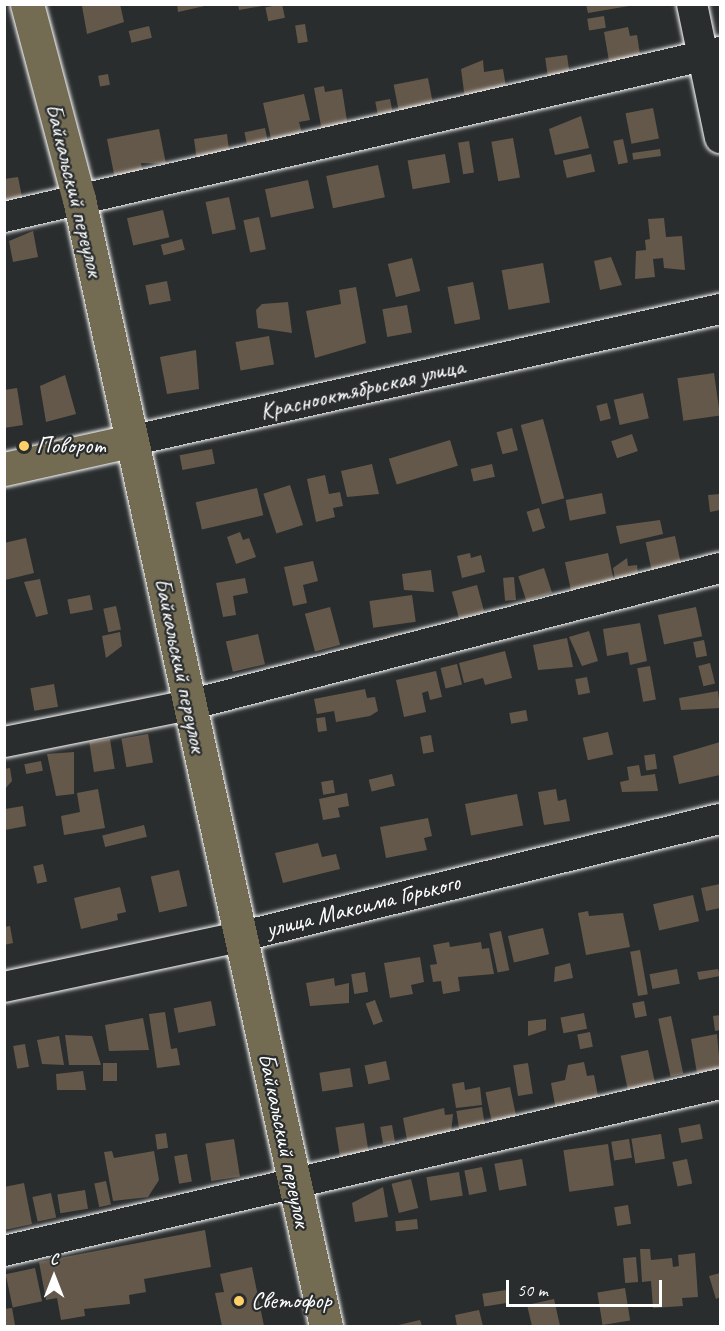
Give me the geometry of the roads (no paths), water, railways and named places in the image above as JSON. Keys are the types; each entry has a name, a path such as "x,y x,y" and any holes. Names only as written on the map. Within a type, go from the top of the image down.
{"main road":[{"name":"Байкальский переулок","path":"27,4 79,199 130,441 326,1326"},
{"name":"Краснооктябрьская улица","path":"4,470 130,441"}],"street":[{"path":"692,4 711,54 720,138"},
{"path":"4,217 711,54"},
{"name":"Краснооктябрьская улица","path":"130,441 720,309"},
{"path":"4,742 189,705 720,568"},
{"name":"улица Максима Горького","path":"4,987 239,937 720,819"},
{"path":"4,1251 720,1084"}],"place":[{"name":"Поворот","path":"24,446"},
{"name":"Светофор","path":"239,1301"}]}
